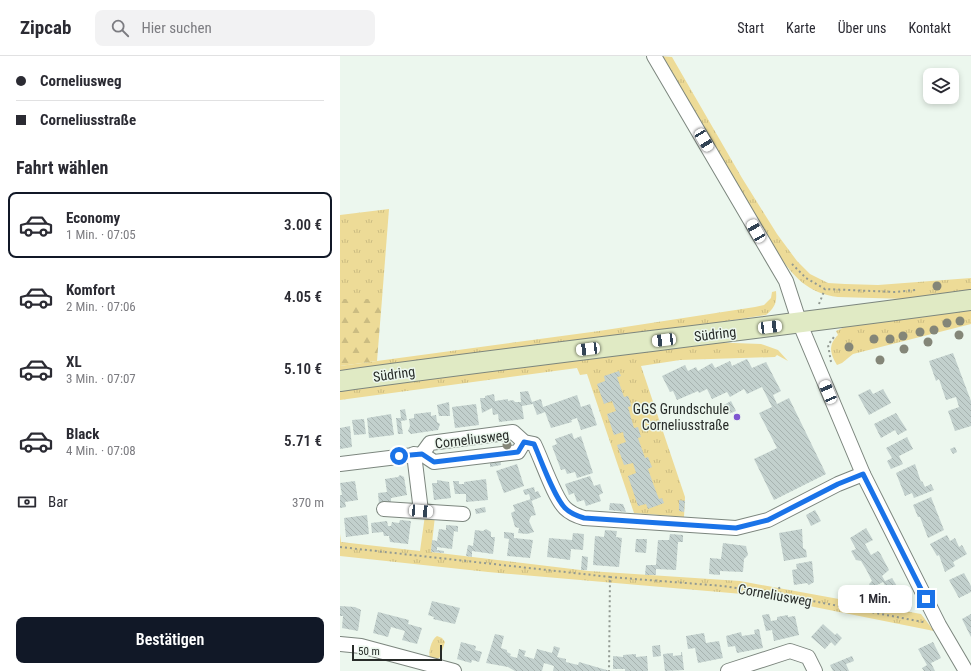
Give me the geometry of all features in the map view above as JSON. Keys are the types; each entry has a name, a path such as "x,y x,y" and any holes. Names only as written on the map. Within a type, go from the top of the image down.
{"main road":[{"name":"Südring","path":"340,381 482,362 800,324 971,300"}],"street":[{"path":"654,56 786,281 800,324 863,474 939,626 966,671"},
{"name":"Corneliusweg","path":"524,442 518,452 434,462 418,454 430,443 512,432 524,442 534,444 564,507 571,514 584,518 736,528 768,520 838,484 863,474"},
{"path":"340,464 418,454 421,511"},
{"path":"384,509 463,514"},
{"path":"340,644 361,646 422,666 445,670"},
{"path":"728,671 790,651 808,656 815,671"}],"path":[{"path":"826,289 895,292 918,290"},
{"name":"Corneliusweg","path":"340,547 610,577 723,586 781,595 939,626"},
{"path":"609,671 610,577"},
{"path":"779,586 781,595"}],"green space":[{"path":"659,56 672,57 742,178 777,234 797,261 810,274 828,283 878,285 971,278 971,292 907,299 838,297 826,295 816,291 799,280 785,264 772,245"},
{"path":"389,209 382,299 340,299 340,215"},
{"path":"776,291 775,304 772,310 766,315 631,336 340,375 340,366 599,331 755,307 764,305 771,298 772,292"},
{"path":"340,299 382,299 377,361 340,366"},
{"path":"971,308 971,324 853,354 837,365 833,357 831,346 838,335 836,331 847,326"},
{"path":"708,342 761,344 778,350 788,361 777,355 775,357 680,360 641,366 685,497 684,517 634,513 587,374 580,375 577,368 340,400 340,387"},
{"path":"425,515 435,516 431,552 589,571 740,581 921,614 934,631 754,595 488,572 340,556 340,534 341,542 420,551"},
{"path":"437,636 442,638 445,642 440,657 436,660 430,659 430,646"}],"building":[{"path":"953,353 971,401 971,426 955,431 948,411 959,407 956,397 946,400 939,379 936,381 929,361"},
{"path":"747,359 752,368 766,362 781,391 773,395 777,404 789,398 826,474 774,500 754,459 777,448 759,413 772,407 762,387 747,394 744,389 730,397 727,392 712,399 707,389 699,393 698,391 677,400 673,391 670,392 662,376 685,365 688,371 696,367 698,371 712,363 715,368 730,361 732,366"},
{"path":"619,371 621,376 617,377 624,397 628,396 630,401 631,406 628,407 634,428 638,427 641,437 638,438 645,458 648,457 652,467 648,469 659,499 662,498 664,503 648,509 646,504 638,506 628,476 636,473 633,463 624,465 617,445 626,442 623,432 614,435 607,414 616,411 612,401 604,404 597,384 605,381 604,376"},
{"path":"870,389 873,394 883,389 891,403 869,415 858,395"},
{"path":"528,391 532,402 541,399 543,407 577,395 581,407 590,404 597,425 581,430 577,418 571,420 572,422 551,428 545,412 537,415 533,404 522,406 524,419 499,422 498,414 493,415 492,408 482,413 480,398 485,398 485,396 494,394 495,401 508,399 508,401 513,400 515,402 521,402 520,392"},
{"path":"731,401 736,411 726,415 722,406"},
{"path":"449,402 450,416 439,416 437,405"},
{"path":"476,404 479,425 455,428 452,407"},
{"path":"405,409 407,420 401,421 403,434 398,434 396,418 401,418 400,410"},
{"path":"431,412 431,416 436,415 437,422 440,424 438,430 411,434 408,431 410,426 409,419 414,418 414,414"},
{"path":"896,413 907,430 898,435 895,430 881,438 874,424"},
{"path":"391,414 394,435 369,438 367,418"},
{"path":"364,419 366,434 354,435 352,420"},
{"path":"350,426 352,447 340,449 340,428"},
{"path":"572,433 574,439 581,436 593,473 577,478 575,472 567,474 565,469 561,470 552,446 557,444 555,439"},
{"path":"907,437 913,449 899,456 903,464 891,469 887,461 892,458 886,448"},
{"path":"955,447 957,452 953,454 950,449"},
{"path":"500,460 501,465 490,467 490,461"},
{"path":"517,464 524,486 504,493 496,471"},
{"path":"915,464 921,482 922,481 925,487 931,484 934,490 914,498 912,493 905,496 896,473"},
{"path":"400,475 404,477 407,495 391,498 391,504 379,504 378,493 387,492 385,479 398,477"},
{"path":"590,476 594,486 600,484 603,493 599,495 601,501 586,506 584,500 577,502 574,493 569,495 565,484"},
{"path":"486,479 488,500 466,502 466,494 455,494 453,481 459,481 459,484 464,484 464,482"},
{"path":"437,480 449,482 451,498 434,500 432,483 437,483"},
{"path":"355,481 358,500 345,502 346,507 340,508 340,495 342,495 340,483"},
{"path":"534,487 535,492 538,491 541,497 531,501 529,494 525,495 523,490"},
{"path":"931,497 944,530 928,538 920,517 918,517 913,505"},
{"path":"531,499 536,515 531,516 529,521 534,532 527,534 518,533 519,528 515,527 511,513 515,511 513,505"},
{"path":"679,500 685,501 684,512 679,511"},
{"path":"610,503 623,504 626,512 609,510"},
{"path":"485,507 486,512 476,514 475,509"},
{"path":"815,510 821,521 811,526 806,515"},
{"path":"367,515 369,534 346,537 344,518"},
{"path":"400,520 411,521 408,544 390,542 389,536 384,536 383,532 372,533 371,523 387,521 388,526 391,526 392,522 399,523"},
{"path":"446,525 458,526 458,532 454,531 452,549 437,547 437,550 444,551 444,553 431,552 432,540 437,541 439,529 446,530"},
{"path":"866,528 873,540 865,544 871,555 878,551 889,570 882,576 885,581 892,578 903,596 905,595 912,608 905,611 899,599 891,603 881,599 886,587 883,582 871,588 869,584 872,581 867,571 861,561 856,560 851,551 856,549 850,538"},
{"path":"486,529 491,532 491,537 495,537 493,554 472,551 472,557 466,556 468,545 473,546 475,530 483,531"},
{"path":"802,529 803,548 806,550 807,557 784,561 779,533"},
{"path":"605,530 617,531 616,537 622,538 619,567 593,565 595,536 604,537"},
{"path":"504,532 514,533 514,538 533,540 530,558 507,556 509,539 504,538"},
{"path":"573,533 584,534 583,550 571,549 570,560 547,557 549,538 572,540"},
{"path":"670,534 683,535 683,542 678,542 676,570 656,569 656,575 645,575 646,565 656,565 658,540 669,540"},
{"path":"947,535 950,541 955,538 959,547 962,545 967,554 953,562 955,566 945,572 939,555 937,556 930,544"},
{"path":"636,539 647,539 646,553 635,552"},
{"path":"723,543 746,546 748,555 744,559 743,572 720,571 720,575 709,574 710,558 721,559"},
{"path":"582,556 588,557 587,570 581,570"},
{"path":"812,561 814,582 809,585 807,583 794,585 792,570 797,569 796,564"},
{"path":"964,573 971,586 971,592 959,598 949,580"},
{"path":"432,601 460,608 455,624 433,619 434,617 428,615"},
{"path":"340,606 355,607 361,610 358,631 342,628 343,616 340,616"},
{"path":"378,612 409,620 408,624 422,628 417,644 402,640 405,631 391,627 388,637 373,633"},
{"path":"769,614 771,621 777,620 777,617 788,615 788,617 795,616 799,635 774,641 772,630 766,631 762,615"},
{"path":"971,614 971,637 962,619"},
{"path":"823,624 835,635 837,633 842,638 835,646 831,642 825,649 811,637"},
{"path":"759,629 763,648 737,653 735,646 728,647 726,636 741,632 742,636 755,634 754,630"},
{"path":"704,633 706,643 719,641 723,658 698,663 695,648 688,649 686,636"},
{"path":"495,634 504,636 501,648 507,650 507,652 511,654 510,656 517,658 519,649 526,651 524,656 534,659 537,649 552,653 554,646 560,648 557,657 566,659 566,662 578,665 579,662 610,671 553,671 554,666 544,663 542,671 515,671 508,667 486,663"},
{"path":"461,642 476,646 475,650 482,652 479,662 472,660 471,663 457,659"},
{"path":"933,642 941,658 931,663 935,671 924,671 922,668 927,665 918,649"},
{"path":"660,645 661,656 653,657 652,646"},
{"path":"681,652 684,670 665,671 663,654 673,653 673,656 681,655"},
{"path":"636,654 636,657 647,656 648,671 625,671 625,669 613,669 613,656 623,657 623,655"},
{"path":"852,656 854,661 846,664 849,671 833,671 830,665"}],"place":[{"name":"GGS Grundschule Corneliusstraße","path":"737,417"}],"route":[{"path":"399,456 422,454 434,462 518,452 524,442 534,444 557,495 564,507 571,514 584,518 736,528 768,520 838,484 863,474 926,599"}]}
